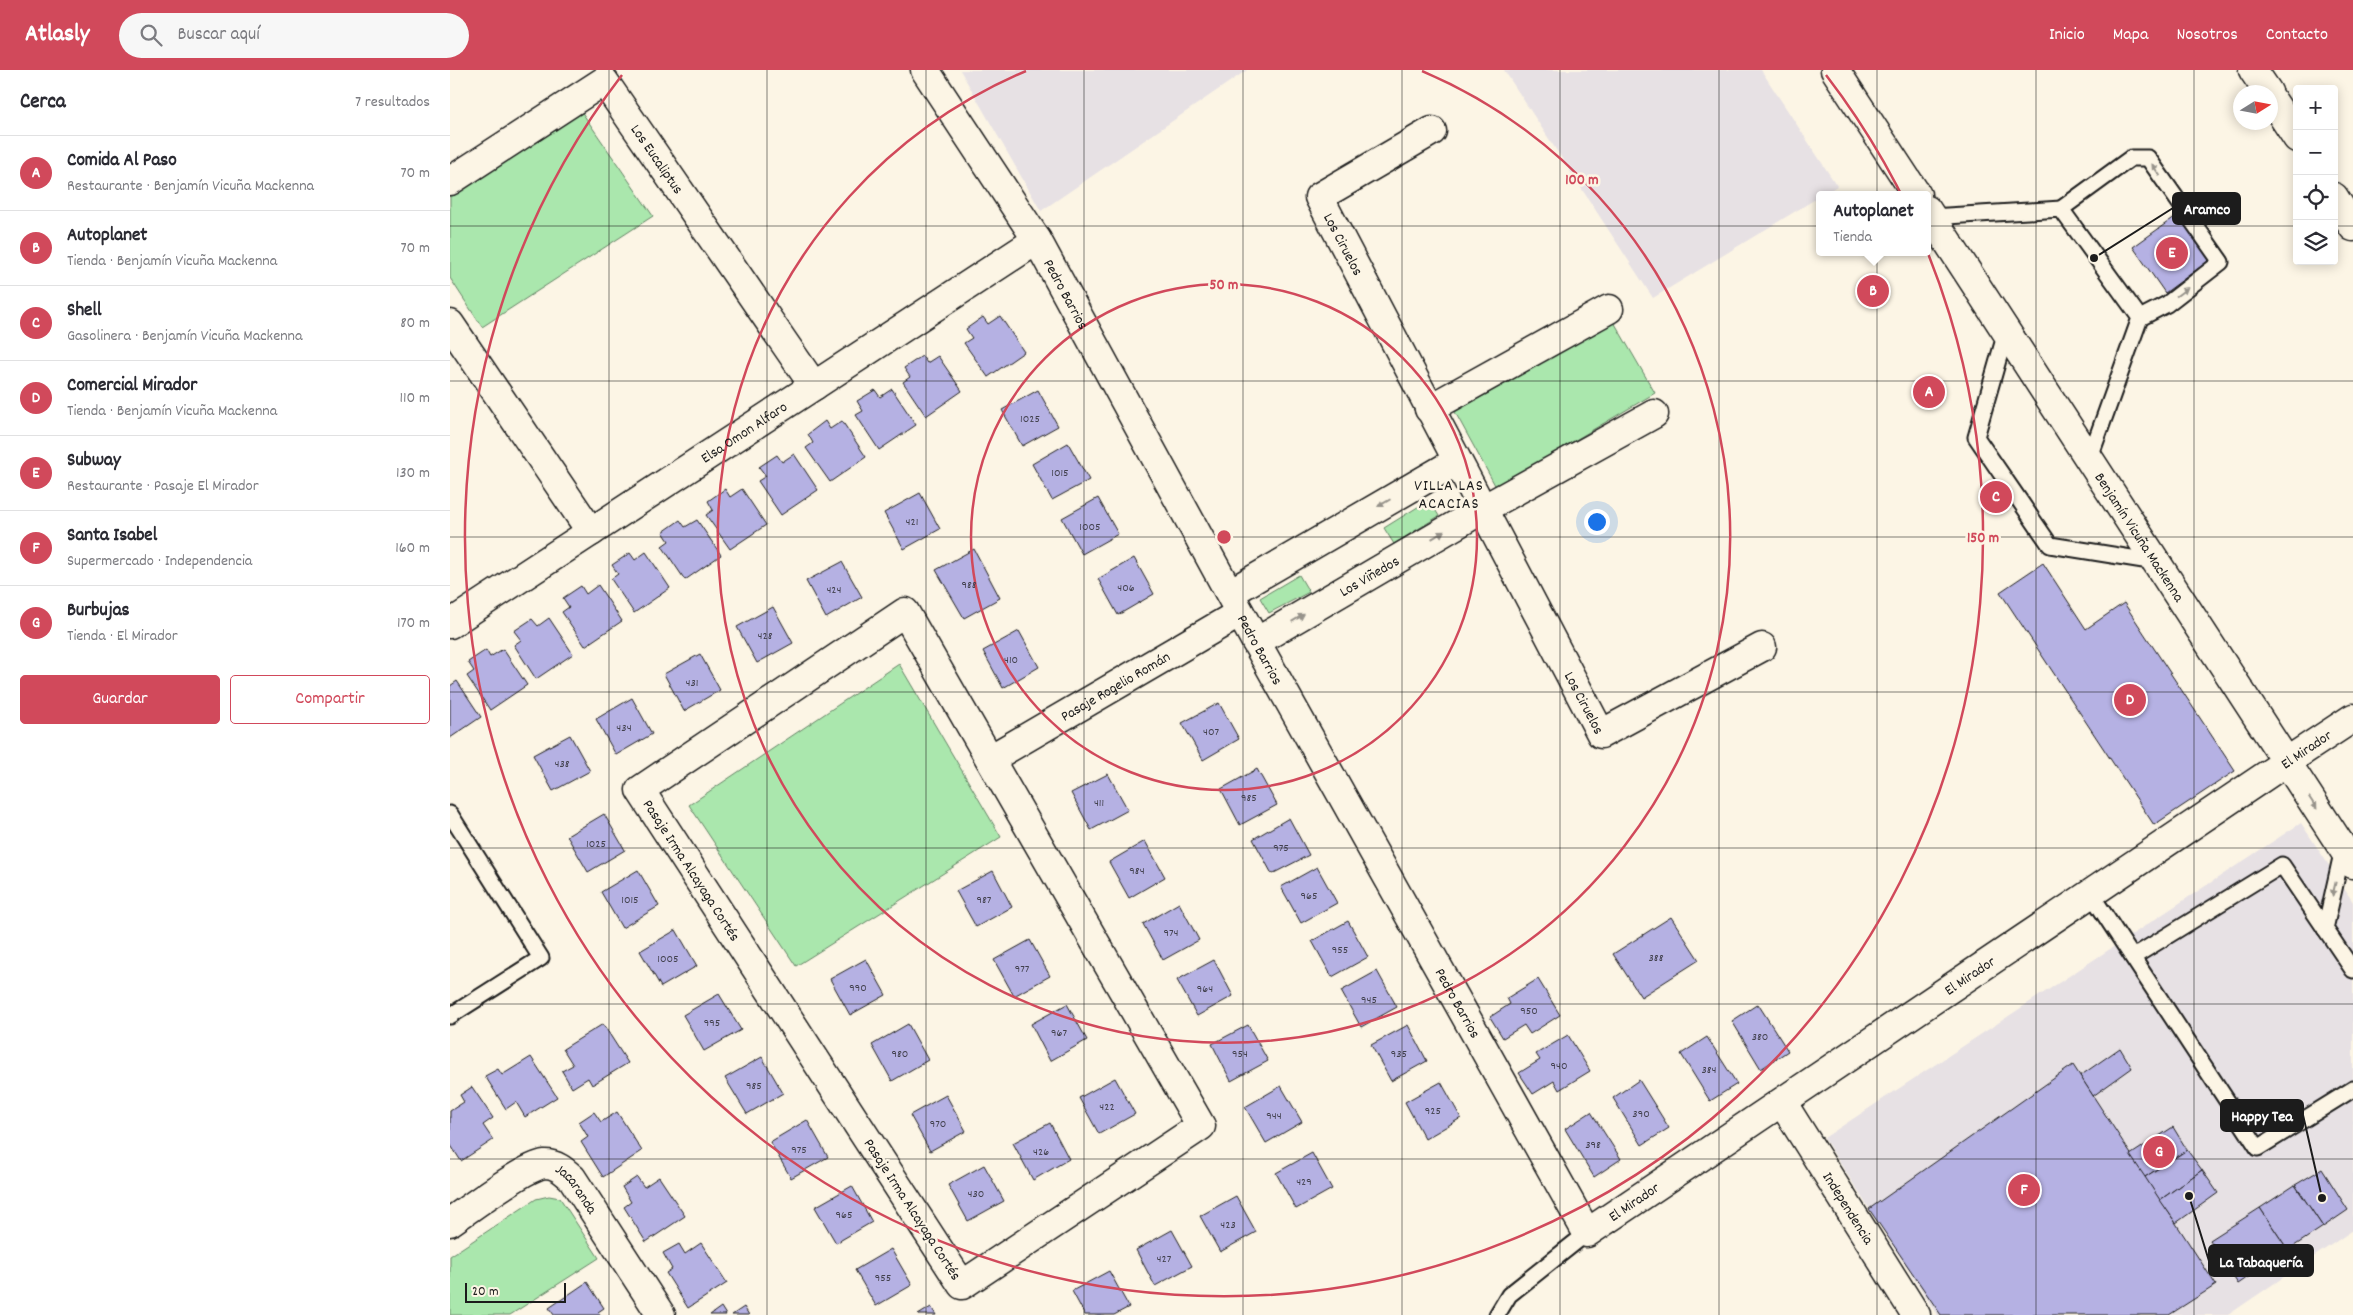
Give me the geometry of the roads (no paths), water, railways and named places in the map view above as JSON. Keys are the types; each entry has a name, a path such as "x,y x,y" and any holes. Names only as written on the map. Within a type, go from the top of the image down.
{"street":[{"name":"Pedro Barrios","path":"925,70 1037,240 1256,642 1587,1233"},
{"name":"Benjamín Vicuña Mackenna","path":"1835,70 1914,191"},
{"path":"2253,70 2263,85"},
{"name":"Los Eucaliptus","path":"450,181 604,81 814,386"},
{"path":"2278,109 2293,132"},
{"name":"Los Ciruelos","path":"1432,131 1319,196 1600,734 1762,647"},
{"path":"2338,203 2353,227"},
{"name":"Benjamín Vicuña Mackenna","path":"1931,216 2348,856"},
{"name":"Elsa Omon Alfaro","path":"450,624 1037,240"},
{"path":"1429,408 1609,309"},
{"path":"450,324 591,532"},
{"path":"1483,509 1654,414"},
{"path":"1235,603 1457,461"},
{"name":"Los Viñedos","path":"1256,642 1483,509"},
{"name":"Pasaje Rogelio Román","path":"990,759 1235,603"},
{"name":"Pasaje Irma Alcayaga Cortés","path":"905,612 990,759 1201,1126 962,1285 640,790 905,612"},
{"name":"El Mirador","path":"1587,1233 2353,718"},
{"name":"Independencia","path":"1782,1102 1916,1315"},
{"name":"Jacaranda","path":"450,1222 524,1173 544,1164 559,1166 572,1178 660,1315"}],"lane":[{"path":"1931,207 2061,208 2130,158 2148,158 2221,262 2167,304 2140,318 2089,460"},
{"path":"2061,208 2140,318"},
{"path":"2006,332 1976,437 2050,545 2156,562"},
{"path":"450,814 541,958 450,1016"},
{"path":"2325,929 2348,856"},
{"path":"2133,957 2282,865 2353,970"},
{"path":"2091,894 2258,1148 2353,1089"},
{"path":"1497,1315 1509,1295 1587,1233"}],"place":[{"name":"Subway","path":"2172,253"},
{"name":"Aramco","path":"2094,258"},
{"name":"Autoplanet","path":"1873,291"},
{"name":"Comida Al Paso","path":"1929,392"},
{"name":"Shell","path":"1996,497"},
{"name":"Comercial Mirador","path":"2130,700"},
{"name":"Burbujas","path":"2159,1152"},
{"name":"Santa Isabel","path":"2024,1190"},
{"name":"La Tabaquería","path":"2189,1196"},
{"name":"Happy Tea","path":"2322,1198"}],"district":[{"name":"VILLA LAS ACACIAS","path":"1449,493"}]}
